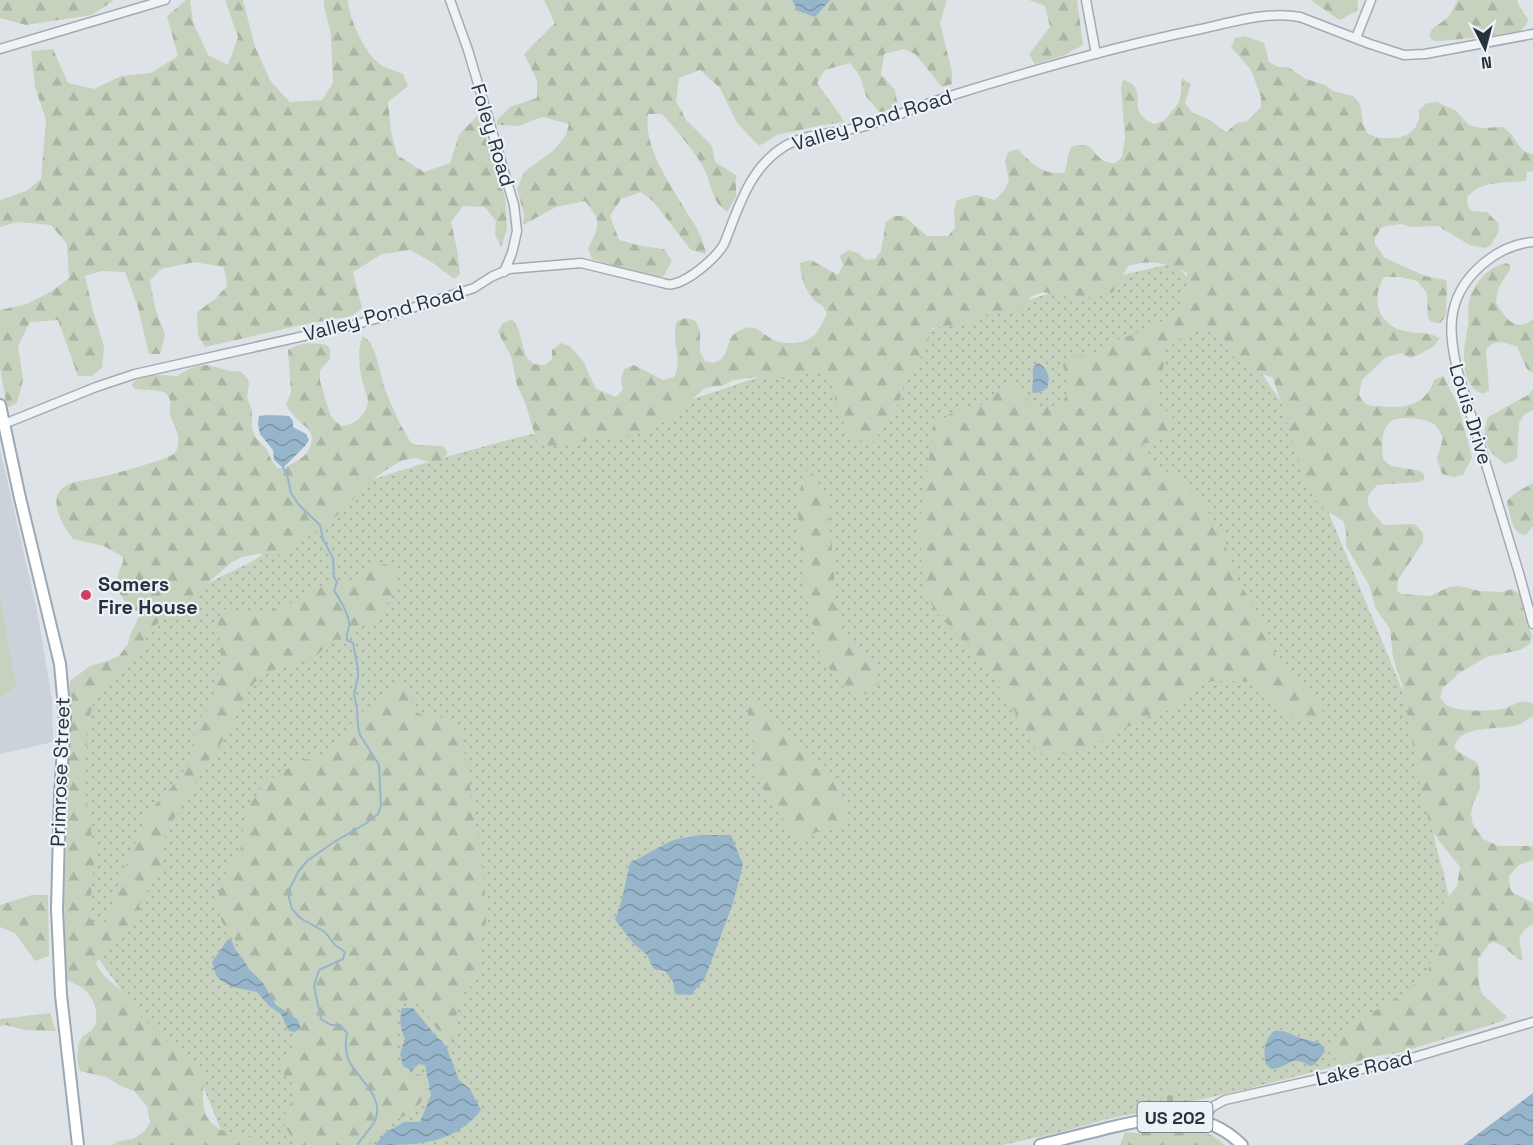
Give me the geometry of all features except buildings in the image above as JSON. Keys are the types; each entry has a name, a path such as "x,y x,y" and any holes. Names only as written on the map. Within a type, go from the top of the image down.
{"main road":[{"name":"Primrose Street","path":"0,405 60,664 63,692 57,909 61,995 78,1145"},
{"name":"US 202","path":"1040,1145 1158,1118 1188,1118 1202,1121 1223,1130 1242,1145"}],"street":[{"path":"0,49 165,0"},
{"name":"Foley Road","path":"450,0 468,50 514,205 517,231 512,253 504,272"},
{"path":"1086,0 1096,54"},
{"path":"1356,38 1371,0"},
{"name":"Valley Pond Road","path":"4,424 135,374 390,315 474,288 509,269 581,263 663,284 673,284 689,277 720,252 753,175 770,156 786,145 811,136 878,122 951,96 1096,54 1259,16 1300,17 1404,54 1425,54 1533,34"},
{"name":"Louis Drive","path":"1533,242 1525,242 1496,254 1478,268 1466,282 1453,312 1452,349 1533,624"},
{"name":"Lake Road","path":"1202,1121 1212,1107 1225,1100 1416,1057 1533,1022"}],"shaded area":[{"path":"0,449 37,610 52,699 53,742 0,754"}],"green space":[{"path":"0,0 114,0 92,15 26,25 0,18"},
{"path":"186,0 190,0 193,22 208,55 228,65 238,37 225,0 243,0 255,47 271,82 290,102 322,100 333,83 331,35 324,0 348,0 354,23 371,56 389,69 403,74 408,86 388,102 391,131 397,155 424,172 450,163 459,135 478,115 505,197 507,229 501,247 495,234 496,221 485,207 463,206 451,222 460,274 454,279 433,263 410,250 382,254 353,272 362,308 352,316 205,347 198,335 197,312 215,299 227,286 224,267 194,262 161,269 150,280 155,308 165,335 160,354 149,354 137,304 125,272 102,271 85,276 104,347 102,368 92,376 78,376 58,320 30,322 18,346 23,380 17,403 7,408 0,367 0,310 27,304 52,291 69,278 67,244 51,225 17,222 0,227 0,200 26,191 41,179 46,120 35,87 31,51 53,49 68,83 94,89 121,76 151,73 178,56 167,16"},
{"path":"544,0 947,0 940,23 952,72 952,84 942,87 915,54 904,49 884,54 881,74 895,90 898,106 880,113 866,96 860,76 850,63 825,70 817,83 844,122 777,135 759,146 737,123 720,88 700,70 679,78 676,101 687,121 712,146 715,162 736,175 736,197 727,212 721,207 714,197 703,167 684,139 662,114 648,114 648,127 654,154 697,230 706,254 691,250 653,201 641,192 621,199 610,216 619,240 664,249 672,261 664,276 650,277 592,259 588,249 597,229 597,220 585,201 556,207 523,225 524,214 517,189 524,172 554,150 566,135 569,124 542,117 518,126 497,125 497,120 510,107 537,98 537,80 524,54 555,23"},
{"path":"1029,0 1077,0 1083,45 1065,55 1035,64 1029,54 1050,27 1045,6"},
{"path":"1311,0 1358,0 1357,11 1339,20"},
{"path":"1458,0 1517,0 1528,19 1527,24 1520,31 1490,36 1441,41 1430,38 1431,31 1448,17"},
{"path":"1245,36 1264,43 1269,62 1278,67 1288,67 1306,79 1325,85 1333,91 1353,96 1360,104 1363,124 1368,134 1378,138 1397,138 1407,135 1415,128 1419,119 1419,110 1427,103 1437,102 1455,110 1469,125 1481,128 1503,127 1523,151 1533,154 1533,171 1527,172 1526,181 1486,185 1472,192 1467,198 1468,207 1472,211 1487,212 1499,224 1498,233 1490,246 1485,248 1470,245 1438,226 1411,227 1401,224 1381,228 1375,238 1375,244 1385,258 1425,276 1446,280 1446,316 1440,323 1431,322 1428,318 1427,293 1417,281 1400,277 1384,277 1377,299 1378,307 1385,320 1403,331 1429,334 1440,338 1433,347 1414,357 1410,358 1401,353 1386,357 1362,380 1359,395 1369,405 1405,406 1419,400 1430,389 1434,380 1443,376 1458,405 1472,457 1463,475 1454,477 1442,474 1437,459 1443,438 1436,426 1420,419 1406,418 1394,420 1387,426 1382,439 1383,459 1391,466 1421,471 1424,475 1424,480 1419,482 1377,485 1368,496 1371,509 1384,525 1416,525 1423,533 1423,542 1398,580 1397,590 1401,594 1430,596 1449,587 1459,586 1479,591 1502,592 1512,589 1521,595 1524,616 1532,635 1530,644 1520,650 1486,657 1458,674 1442,689 1440,698 1445,704 1456,709 1483,711 1502,709 1525,701 1533,704 1533,716 1522,723 1473,731 1458,739 1454,747 1479,766 1480,788 1471,814 1473,825 1483,839 1499,846 1533,846 1533,860 1519,865 1509,876 1512,892 1533,903 1533,924 1521,935 1523,961 1494,942 1489,944 1478,959 1479,984 1482,994 1507,1017 1503,1021 1398,1053 1377,1056 1342,1066 1338,1064 1333,1055 1338,1036 1364,1017 1405,993 1428,971 1438,942 1437,911 1457,886 1460,867 1433,833 1423,802 1402,685 1393,657 1390,629 1376,609 1369,585 1346,546 1343,521 1327,511 1317,501 1306,484 1273,378 1238,361 1227,350 1223,343 1225,340 1212,330 1192,328 1166,350 1155,393 1157,404 1173,418 1169,438 1142,444 1162,469 1185,481 1217,524 1233,572 1264,624 1278,663 1321,707 1325,717 1318,722 1296,720 1248,681 1208,681 1188,691 1175,706 1167,711 1146,717 1085,750 1049,756 1040,753 1022,729 1011,703 969,646 935,611 922,584 920,524 933,426 950,414 981,405 1007,385 1021,391 1029,404 1049,406 1061,403 1067,392 1068,384 1063,365 1067,356 1097,354 1114,341 1143,331 1170,317 1186,293 1187,273 1158,263 1136,264 1128,266 1113,292 1104,295 1077,299 1043,292 1032,296 1017,310 979,316 970,325 932,328 923,354 905,378 897,406 875,441 866,444 850,433 840,418 827,372 817,370 785,379 759,377 733,380 725,385 705,388 676,414 641,433 612,438 591,438 573,445 545,447 537,442 526,405 517,385 511,356 498,332 502,324 512,319 518,328 526,357 534,364 545,365 552,359 552,350 561,343 570,346 583,361 596,389 616,397 623,389 621,379 624,369 634,365 663,380 674,377 678,362 675,329 677,321 686,318 696,321 700,331 700,352 705,361 714,363 722,359 733,335 748,328 755,328 780,342 798,343 810,339 817,332 827,314 808,292 802,278 800,263 811,260 838,275 843,265 840,256 848,250 858,253 866,260 875,259 881,251 886,222 894,216 904,216 927,236 948,236 955,228 954,209 957,200 977,195 995,200 1005,189 1009,180 1005,161 1008,152 1018,149 1028,160 1043,170 1064,173 1071,147 1084,145 1091,148 1100,158 1114,164 1122,157 1125,138 1121,89 1123,79 1136,89 1138,109 1141,115 1154,124 1164,121 1176,107 1181,95 1182,78 1191,84 1185,103 1192,112 1210,120 1226,132 1237,123 1247,121 1261,107 1261,97 1251,70 1231,47 1235,38"},
{"path":"1174,263 1221,313 1281,402 1409,706 1436,846 1455,922 1435,997 1356,1060 1251,1088 1107,1119 1003,1145 242,1145 220,1128 196,1069 148,1031 89,946 79,760 89,688 169,602 249,563 336,509 358,484 527,435 590,426 647,414 759,377 845,362 919,333 1074,286"},
{"path":"1506,263 1510,265 1510,270 1498,288 1496,303 1511,322 1521,325 1533,319 1533,373 1527,369 1517,347 1505,343 1492,344 1486,350 1489,390 1482,393 1471,385 1465,369 1464,350 1468,325 1468,304 1474,288 1483,277 1493,268"},
{"path":"363,336 370,342 385,390 411,443 443,446 448,453 440,462 415,458 403,460 389,468 376,477 334,518 290,551 278,555 257,554 232,562 195,594 169,610 152,629 128,663 112,675 93,704 88,723 85,776 95,856 90,918 93,923 102,926 114,905 122,874 143,824 153,807 188,765 196,728 200,718 210,707 221,658 218,623 221,612 225,609 245,613 270,611 304,598 324,584 348,582 377,564 386,564 395,571 399,580 390,599 377,617 332,641 317,655 278,668 254,683 230,729 214,755 203,765 193,789 168,828 163,844 161,868 139,904 140,909 131,927 118,943 105,951 96,963 106,977 127,996 143,1019 198,1068 203,1080 204,1108 209,1120 221,1130 248,1137 261,1145 112,1145 119,1141 133,1139 145,1131 150,1122 147,1106 134,1091 106,1077 80,1071 78,1064 79,1042 95,1026 96,1015 89,995 66,979 64,898 70,681 90,666 119,656 128,644 141,613 125,602 119,591 118,579 123,557 104,546 73,539 58,512 59,491 77,481 128,470 164,459 175,453 178,447 178,436 170,417 168,395 159,391 133,388 132,384 144,376 177,376 198,366 207,365 241,372 248,379 247,398 252,410 252,429 256,438 266,448 278,468 290,465 306,453 312,438 309,430 286,405 291,392 288,350 307,343 327,345 330,349 330,359 320,370 320,381 330,414 341,426 355,422 367,407 367,396 359,363"},
{"path":"1533,389 1533,410 1525,414 1519,423 1517,458 1505,464 1494,455 1487,444 1485,432 1488,417 1528,395"},
{"path":"808,470 812,472 828,504 834,600 843,632 869,661 879,678 879,683 870,694 860,695 844,688 825,663 816,644 804,588 798,518 798,502 803,477"},
{"path":"1533,483 1533,526 1526,535 1521,534 1514,527 1507,501 1515,493"},
{"path":"0,596 16,687 0,697"},
{"path":"397,685 406,687 417,713 441,717 457,728 462,737 485,892 486,921 481,940 481,969 474,984 462,995 455,1021 456,1031 452,1040 448,1042 419,1004 407,1001 398,1008 396,1020 400,1072 423,1075 425,1098 411,1113 387,1124 369,1145 295,1145 285,1127 284,1120 293,1099 294,1090 293,1085 282,1072 281,1066 296,1039 280,1008 275,1006 250,973 238,944 222,922 218,908 219,893 225,874 240,853 247,810 268,780 303,760 327,753 357,716 384,692"},
{"path":"754,693 770,721 816,757 833,776 843,799 845,829 820,831 801,838 788,830 777,805 763,789 756,775 754,745 747,709 747,700"},
{"path":"32,895 48,895 49,956 35,961 15,933 0,927 0,905"},
{"path":"50,1013 56,1031 24,1030 6,1025 0,1026 0,1019"},
{"path":"1174,1088 1179,1105 1163,1108 1159,1092"},
{"path":"1158,1126 1192,1127 1213,1136 1225,1145 1120,1145 1125,1132 1137,1133"}],"water":[{"path":"792,0 830,0 815,17 798,11"},
{"path":"1038,363 1043,366 1049,381 1044,390 1033,393 1033,370"},
{"path":"259,416 289,416 293,421 293,427 306,434 309,440 283,468 274,460 273,450 260,434"},
{"path":"700,835 731,835 743,865 733,903 705,978 691,995 675,994 673,982 665,971 654,969 647,955 634,944 615,920 630,863 673,840"},
{"path":"228,939 232,941 249,969 263,983 276,1005 297,1019 300,1029 295,1032 290,1031 281,1014 269,1006 257,992 232,987 219,979 212,962"},
{"path":"402,1008 413,1008 446,1046 459,1080 470,1089 481,1110 459,1130 433,1141 375,1145 385,1133 404,1122 420,1122 431,1095 425,1065 418,1064 412,1071 403,1066 400,1054 405,1039 400,1023"},
{"path":"1274,1031 1286,1032 1319,1043 1325,1051 1314,1065 1294,1061 1271,1069 1266,1064 1265,1050 1266,1042"},
{"path":"1533,1093 1533,1145 1463,1145"}],"waterway":[{"path":"283,468 287,474 291,493 299,505 320,525 323,539 333,558 334,577 337,582 334,591 348,618 347,640 353,643 358,669 354,694 358,726 360,735 379,765 381,806 378,814 307,861 290,888 289,898 292,909 300,918 325,932 335,945 345,952 343,959 319,970 314,986 321,1019 331,1025 340,1025 347,1033 346,1047 349,1061 376,1102 375,1121 357,1145"}],"place":[{"name":"Somers Fire House","path":"86,595"}]}
